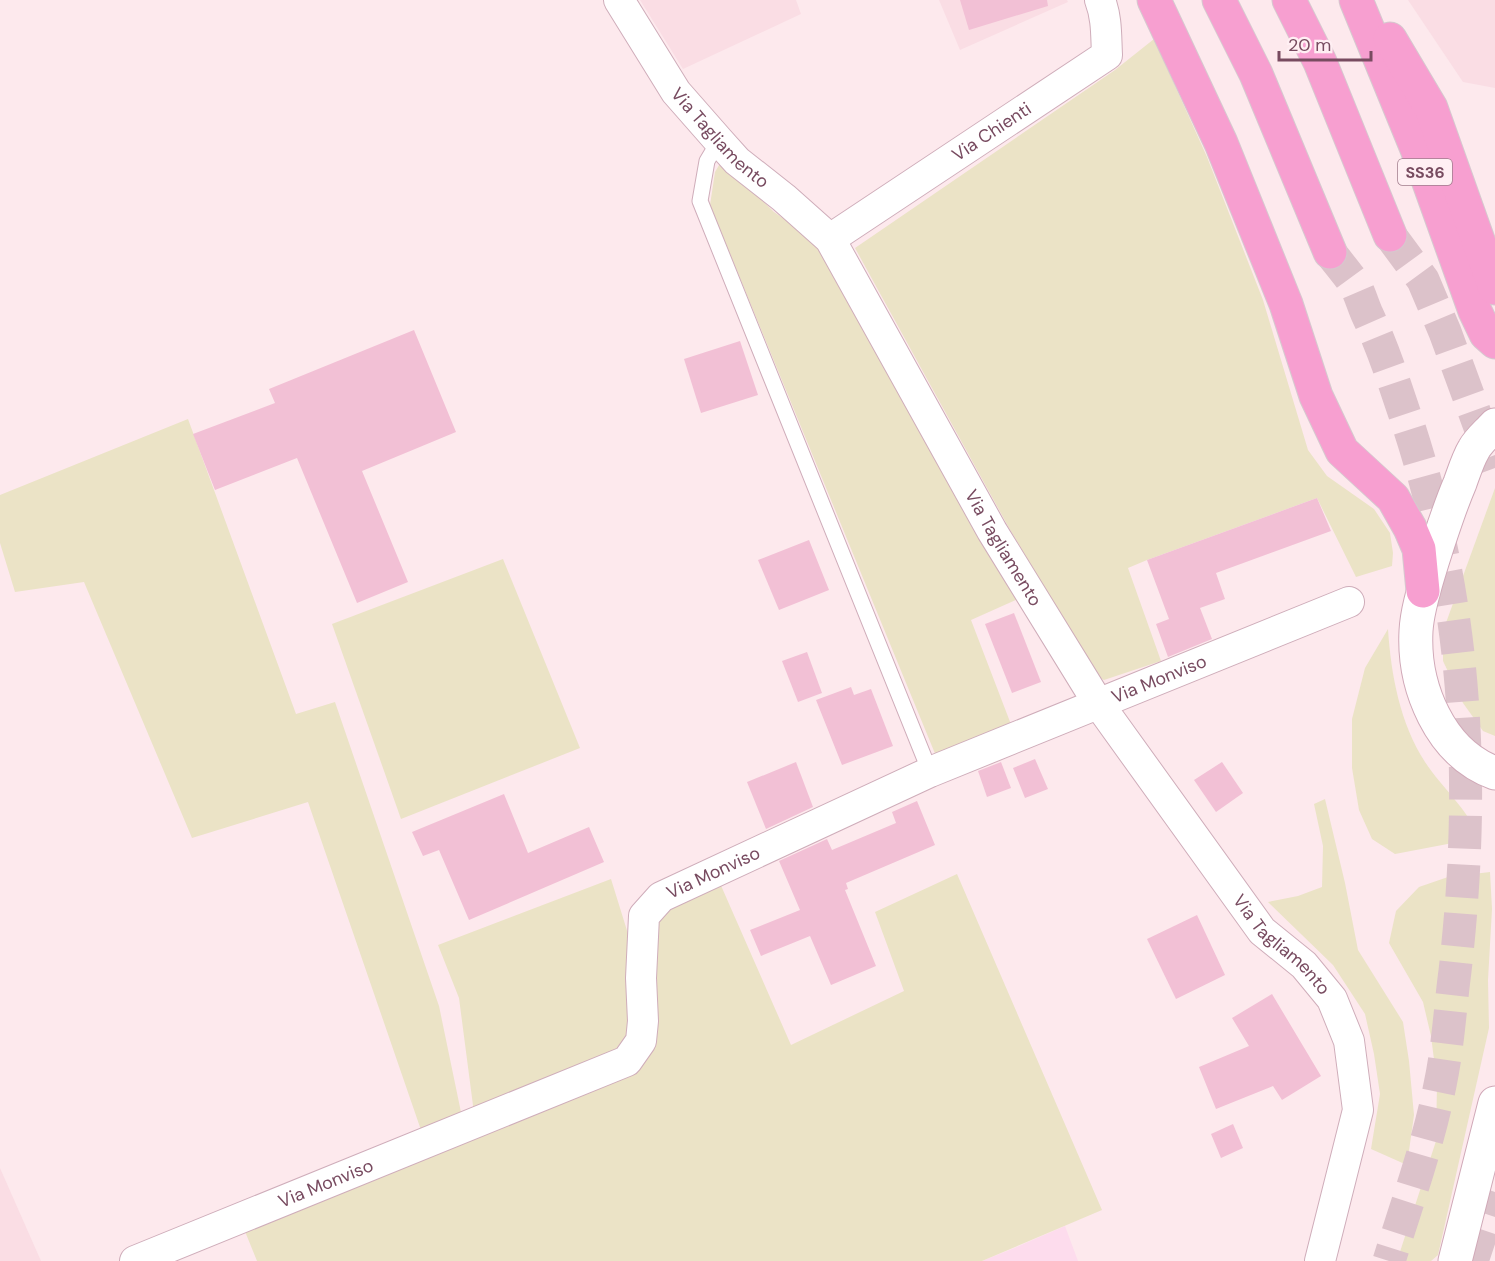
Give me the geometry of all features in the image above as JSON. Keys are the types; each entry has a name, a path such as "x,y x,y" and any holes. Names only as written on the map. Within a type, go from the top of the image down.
{"highway":[{"path":"1154,0 1221,143 1286,304 1316,396 1342,451 1393,498 1410,528 1419,549 1424,591"},
{"path":"1219,0 1256,74 1330,252"},
{"name":"SS36","path":"1289,0 1320,62 1390,235"},
{"name":"SS36","path":"1356,0 1417,149 1474,311 1486,334 1495,342"},
{"path":"1364,0 1431,108 1495,288"}],"main road":[{"path":"1494,776 1454,748 1426,700 1419,668 1416,632 1424,591 1446,515 1474,448 1495,425"},
{"path":"1455,1261 1495,1103"}],"street":[{"name":"Via Tagliamento","path":"619,0 676,92 719,141 737,161 784,198 830,239 992,531 1098,703 1262,931 1304,964 1332,999 1349,1041 1358,1110 1320,1261"},
{"name":"Via Chienti","path":"830,239 1107,55 1104,10 1100,0"},
{"name":"Via Monviso","path":"135,1261 627,1061 641,1041 644,916 661,897 930,772 1349,602"}],"lane":[{"path":"719,141 707,161 700,201 930,772"}],"shaded area":[{"path":"640,0 796,0 801,14 683,69"},
{"path":"939,0 1067,0 1068,2 960,50"},
{"path":"1408,0 1495,0 1495,88 1463,82"},
{"path":"1154,39 1207,157 1263,300 1308,450 1327,476 1374,509 1390,533 1392,566 1356,577 1317,498 1147,560 1128,568 1161,661 1104,680 1097,676 1009,528 855,248 1115,70"},
{"path":"722,160 774,212 813,239 1020,598 971,620 1012,727 936,756 710,205 715,172"},
{"path":"188,419 296,714 335,702 439,1006 462,1117 422,1133 308,802 192,838 84,582 15,592 0,543 0,495"},
{"path":"1495,488 1495,736 1483,731 1463,703 1443,661 1443,631"},
{"path":"503,559 580,748 401,819 332,624"},
{"path":"1388,629 1394,681 1409,731 1425,762 1462,808 1479,838 1395,854 1372,839 1359,810 1352,768 1352,719 1365,668"},
{"path":"1325,799 1358,950 1403,1022 1414,1115 1407,1165 1371,1149 1380,1094 1365,1014 1333,965 1268,902 1298,896 1322,887 1323,846 1314,804"},
{"path":"1490,872 1492,909 1488,980 1489,1028 1438,1255 1431,1261 1397,1261 1436,1141 1437,1083 1431,1036 1423,1002 1389,943 1396,911 1419,887 1448,877"},
{"path":"957,874 1102,1210 982,1261 257,1261 244,1229 633,1071 655,918 669,905 719,881 791,1045 904,991 875,912"},
{"path":"611,879 629,937 628,1034 615,1050 474,1113 459,998 438,945"},
{"path":"0,1168 41,1261 0,1261"},
{"path":"1065,1226 1078,1261 982,1261 1012,1249"}],"building":[{"path":"960,0 1047,0 1048,6 969,30"},
{"path":"414,330 456,432 362,471 408,582 357,603 297,458 215,490 193,434 275,403 269,389"},
{"path":"740,341 758,395 701,413 684,359"},
{"path":"1317,498 1331,531 1216,573 1225,599 1200,608 1212,639 1168,657 1156,624 1169,619 1147,560"},
{"path":"809,540 829,590 779,610 758,560"},
{"path":"1014,613 1041,682 1012,693 985,624"},
{"path":"807,652 822,693 798,702 782,661"},
{"path":"851,687 854,695 871,689 893,746 842,765 816,700"},
{"path":"1035,759 1048,789 1025,798 1013,768"},
{"path":"796,762 813,807 766,829 747,782"},
{"path":"1001,762 1011,788 987,797 978,771"},
{"path":"1222,762 1243,793 1216,812 1194,780"},
{"path":"504,794 528,853 589,827 604,862 469,920 439,850 423,856 412,832"},
{"path":"917,801 935,845 846,883 848,889 845,890 876,966 831,985 810,936 761,956 750,930 800,910 779,861 827,839 832,850 896,823 892,812"},
{"path":"1197,915 1225,975 1176,999 1147,939"},
{"path":"1272,994 1321,1076 1282,1100 1273,1086 1216,1109 1199,1067 1249,1046 1232,1018"},
{"path":"1233,1124 1243,1148 1221,1158 1211,1134"}],"tunnel":[{"path":"1390,235 1423,280 1445,332 1495,468"},
{"path":"1330,252 1352,281 1378,338 1425,481 1442,550 1454,619 1461,689 1465,758 1465,828 1462,899 1447,1042 1430,1130 1389,1261"},
{"path":"1472,1261 1495,1192"}]}
